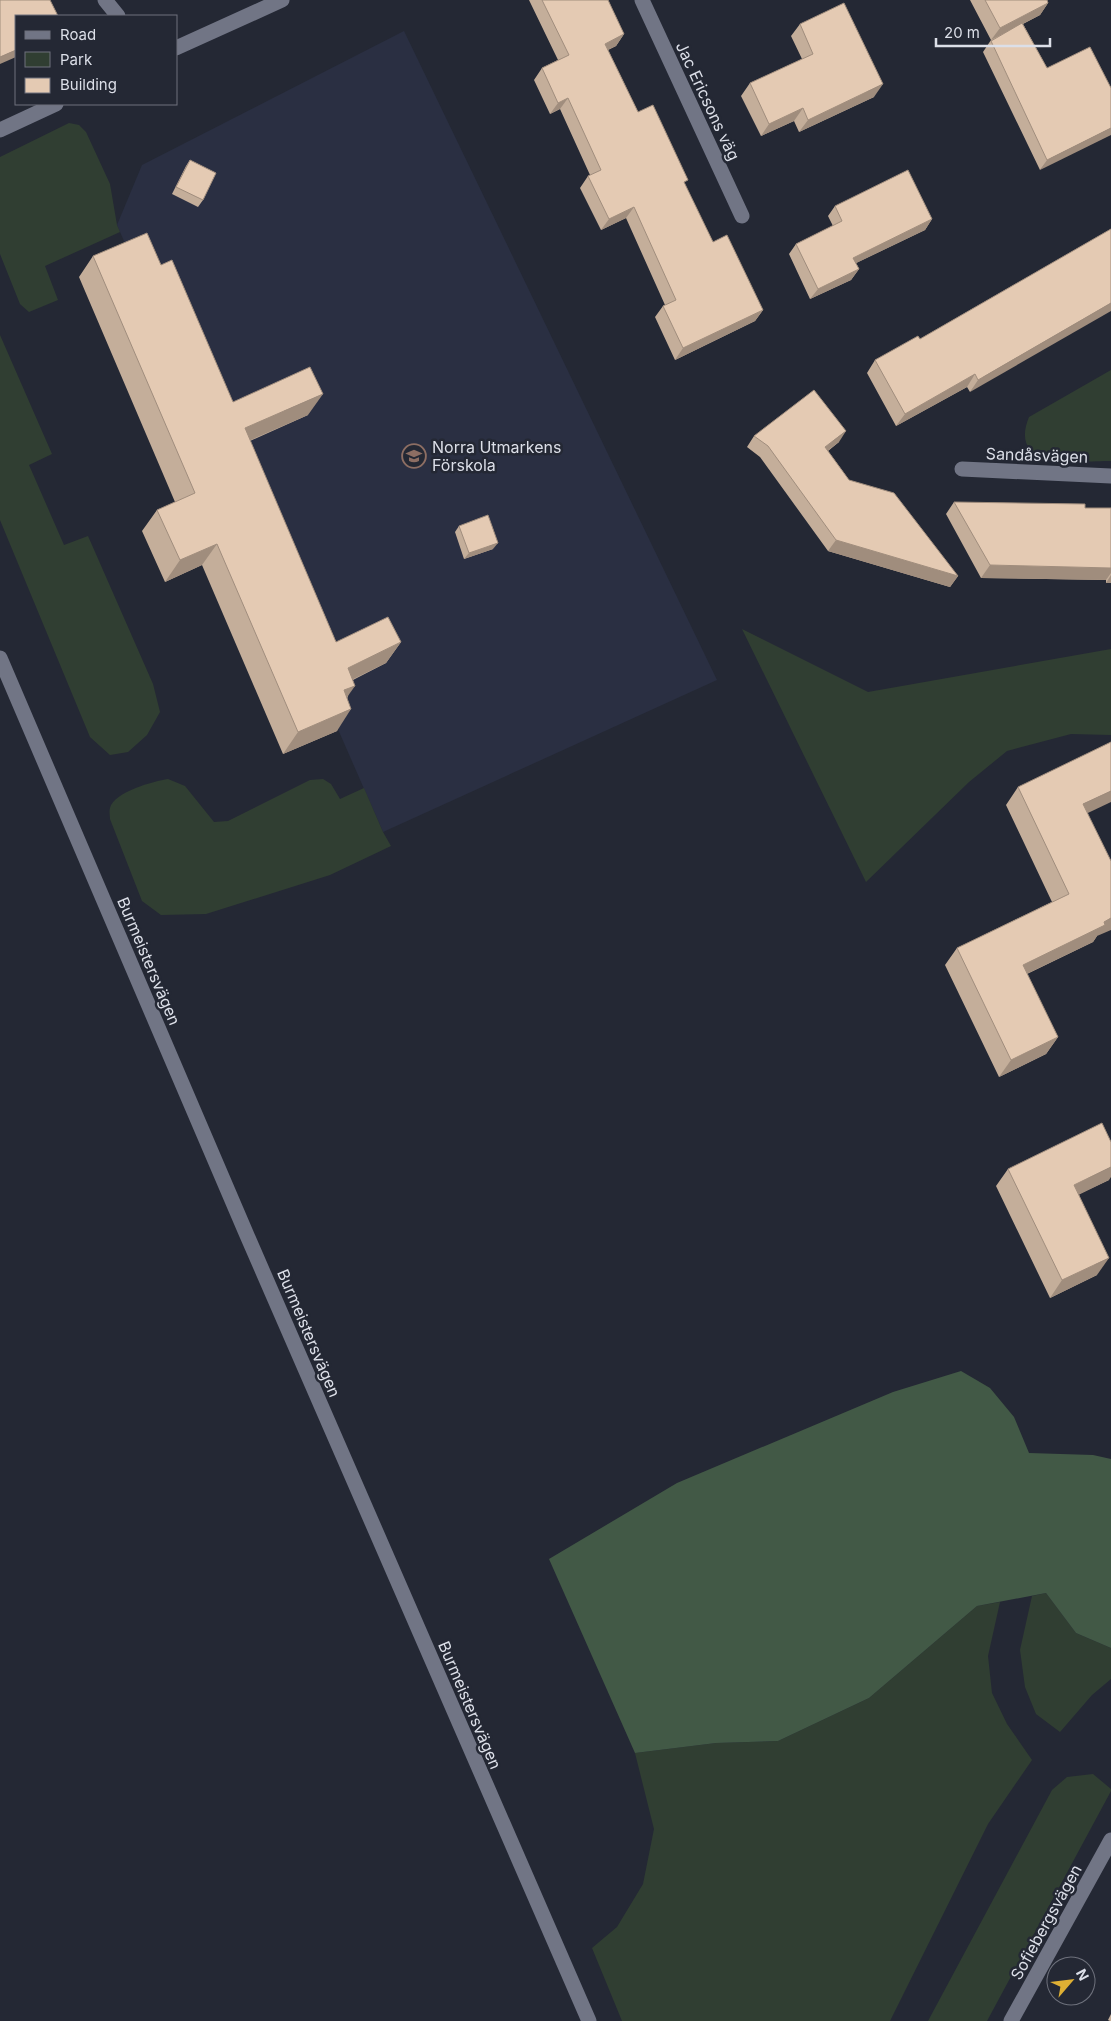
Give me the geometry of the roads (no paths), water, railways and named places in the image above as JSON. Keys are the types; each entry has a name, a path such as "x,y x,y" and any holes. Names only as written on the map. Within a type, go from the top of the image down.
{"street":[{"path":"105,0 117,15"},
{"path":"178,47 282,0"},
{"name":"Jac Ericsons väg","path":"642,0 742,216"},
{"path":"0,130 54,105"},
{"name":"Sandåsvägen","path":"962,470 1111,476"},
{"name":"Burmeistersvägen","path":"0,658 258,1260 588,2021"},
{"name":"Sofiebergsvägen","path":"1011,2021 1111,1840"}],"place":[{"name":"Norra Utmarkens Förskola","path":"414,456"}]}
